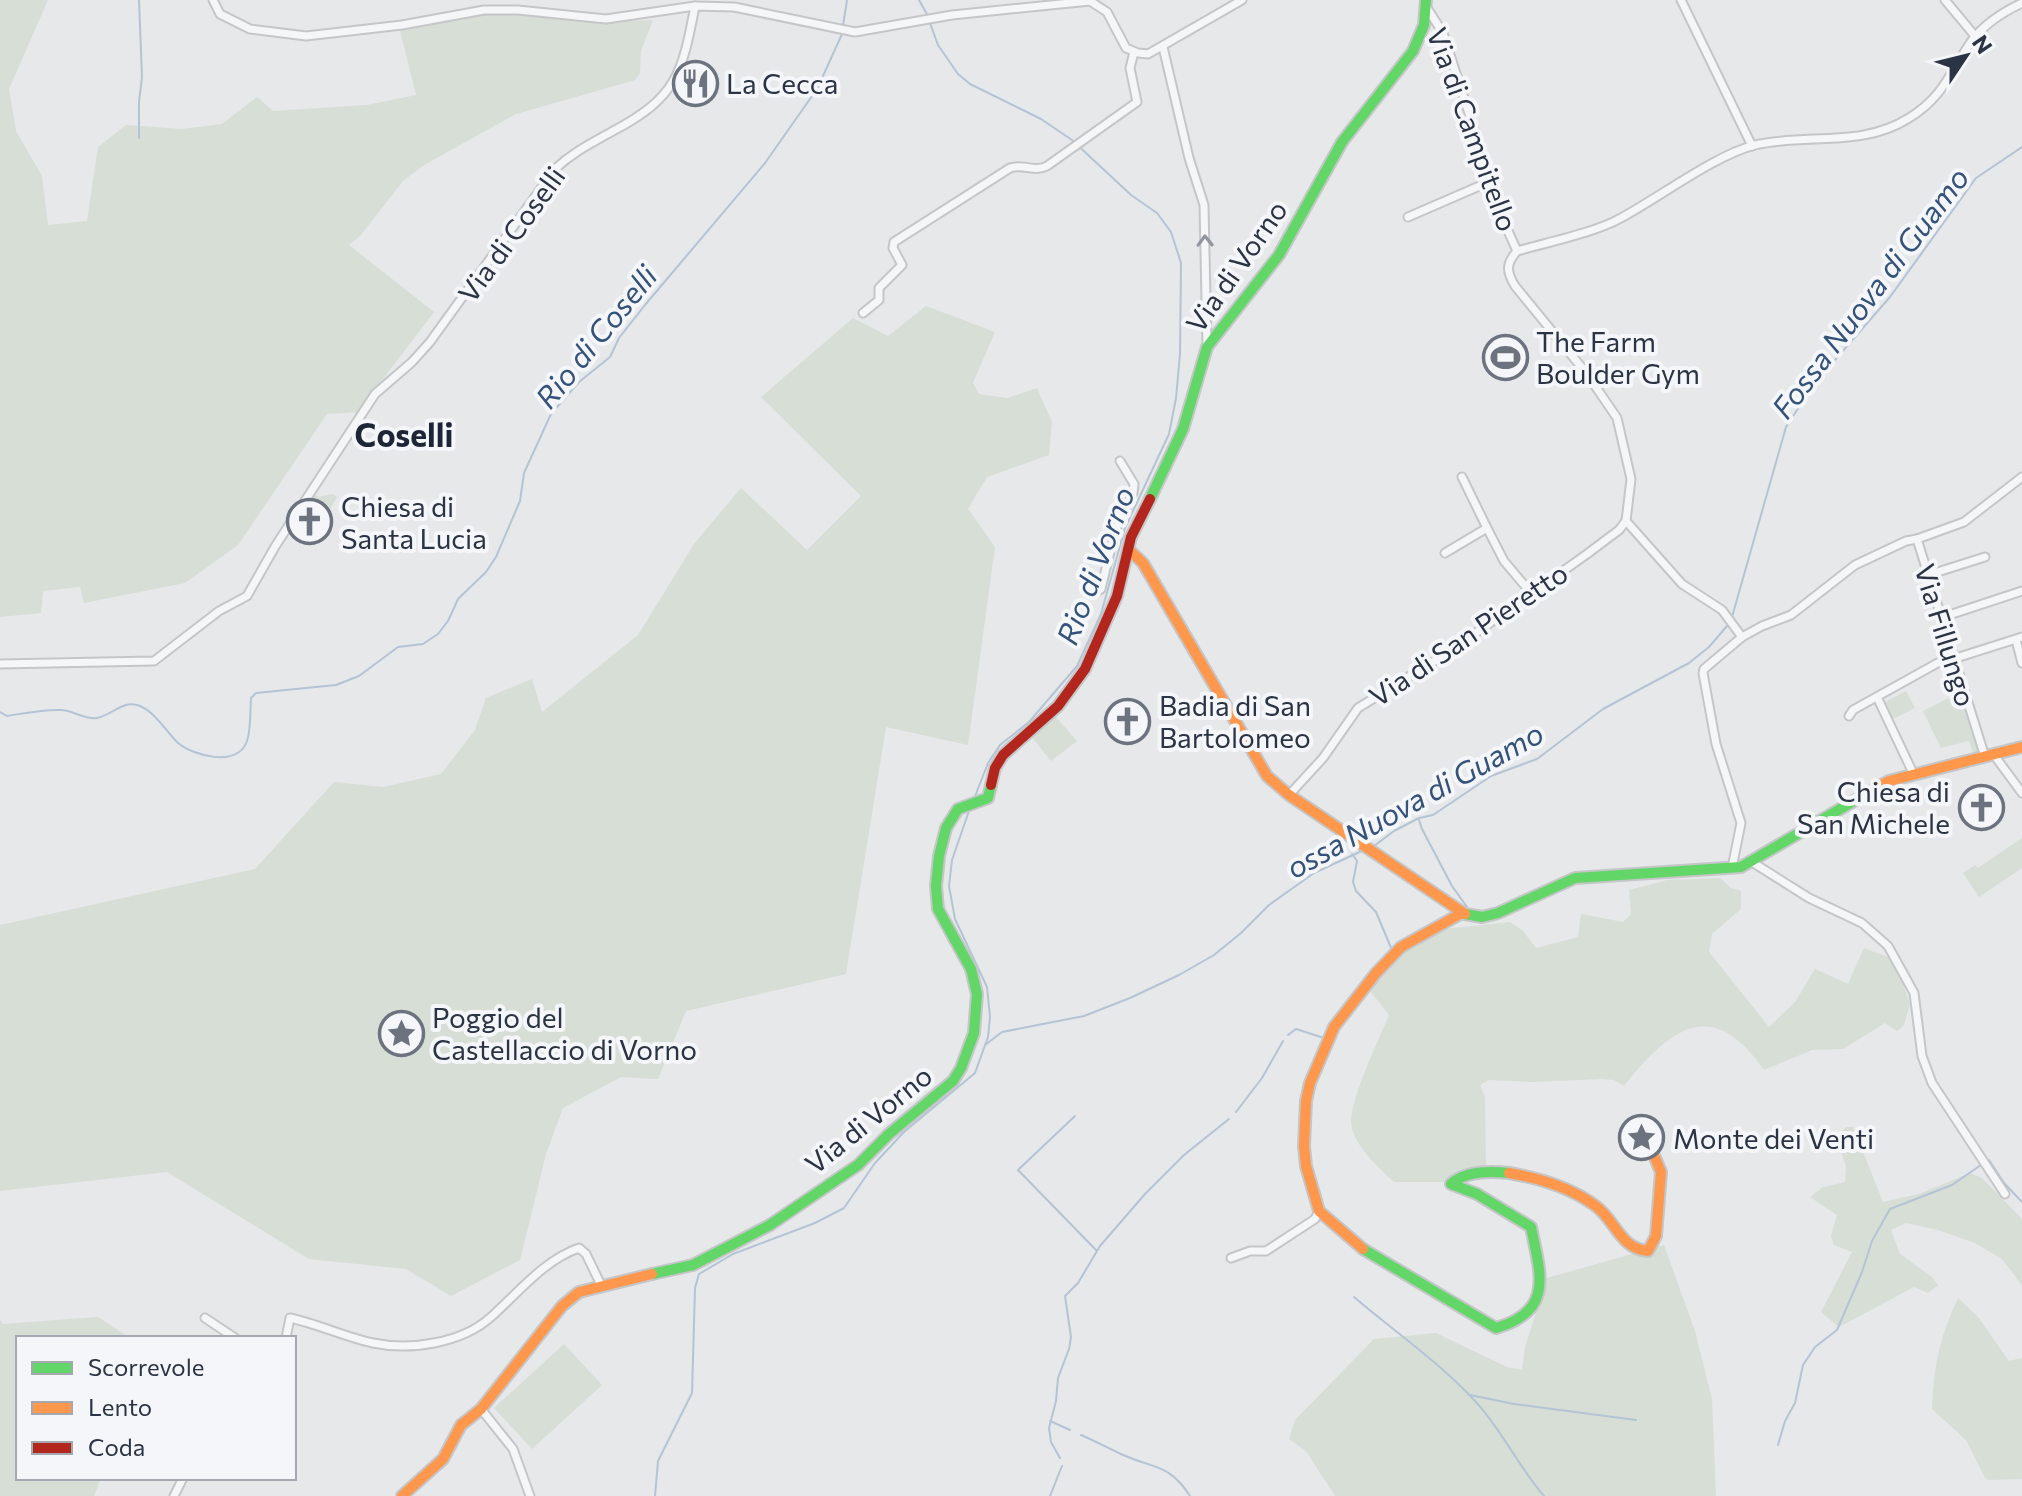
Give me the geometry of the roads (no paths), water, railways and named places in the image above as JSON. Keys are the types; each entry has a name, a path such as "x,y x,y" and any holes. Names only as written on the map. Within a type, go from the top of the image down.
{"street":[{"path":"213,0 220,14 242,26 282,35 306,36 402,25 484,10 518,10 606,19 695,6 734,7 842,30 870,30 936,17 1090,1 1103,8 1112,19 1126,48 1148,54 1242,0"},
{"path":"1681,0 1752,146"},
{"path":"1945,0 1975,36"},
{"path":"1742,637 1722,610 1682,584 1626,521 1631,474 1617,418 1587,374 1515,286 1507,267 1517,251 1618,220 1721,160 1752,146 1858,137 1887,130 1928,106 1938,96 1975,36 2022,3"},
{"name":"Via di Campitello","path":"1426,4 1443,33 1504,222 1517,251"},
{"name":"Via di Vorno","path":"402,1496 443,1459 461,1425 481,1409 562,1306 579,1292 693,1265 770,1225 858,1165 889,1134 953,1081 974,1033 977,994 971,969 938,909 936,897 943,836 951,817 963,806 988,798 995,768 1003,755 1058,706 1085,669 1117,596 1131,537 1183,429 1207,347 1279,255 1342,142 1413,51 1424,25 1426,4"},
{"name":"Via di Coselli","path":"0,664 154,661 200,624 252,591 276,545 375,394 430,342 555,169 571,153 617,129 664,97 688,42 695,6"},
{"path":"1163,47 1189,158 1204,205 1207,347"},
{"path":"863,313 879,300 879,288 902,265 893,248 894,242 1010,168 1041,169 1137,102 1130,68 1134,52"},
{"path":"1408,217 1491,181"},
{"path":"1096,592 1101,589 1115,531 1133,493 1134,484 1120,461"},
{"path":"1462,477 1504,561 1531,593"},
{"name":"Via Fillungo","path":"2022,477 1964,522 1917,539 1952,657 1990,756 2022,793"},
{"name":"Via di San Pieretto","path":"1289,795 1323,758 1358,708 1449,652 1619,530 1626,521"},
{"path":"1445,553 1487,528"},
{"path":"1115,531 1131,537"},
{"path":"1732,868 1741,823 1716,744 1703,673 1709,662 1742,637 1791,615 1860,562 1917,539"},
{"path":"1128,549 1143,563 1267,776 1289,795 1462,913 1482,917 1498,913 1575,878 1732,868 1752,862 1875,787 1913,773 2022,747"},
{"path":"1928,575 1985,557"},
{"path":"1940,618 2022,591"},
{"path":"1849,716 1853,710 1952,657 2019,638 2022,663"},
{"path":"1877,697 1913,773"},
{"path":"1752,862 1809,898 1862,923 1888,946 1914,993 1922,1056 1932,1083 2005,1194"},
{"path":"1462,913 1401,947 1376,973 1328,1038 1310,1083 1305,1115 1306,1166 1319,1211 1364,1250 1496,1328 1515,1322 1539,1295 1542,1285 1531,1227 1477,1194 1451,1184 1454,1180 1483,1172 1498,1172 1551,1184 1598,1208 1624,1240 1640,1251 1648,1251 1656,1236 1661,1172 1650,1146"},
{"path":"1231,1258 1250,1251 1266,1251 1315,1219 1319,1211"},
{"path":"286,1336 290,1318 375,1344 422,1344 459,1336 491,1317 524,1284 579,1248 586,1254 601,1285"},
{"path":"205,1318 232,1336"},
{"path":"481,1409 513,1449 530,1496"}],"waterway":[{"path":"139,0 142,77 139,138"},
{"name":"Rio di Coselli","path":"843,26 847,0"},
{"name":"Rio di Vorno","path":"919,0 928,16"},
{"name":"Rio di Vorno","path":"930,23 938,45 958,74 970,84 1041,119 1072,140 1131,195 1157,213 1171,232 1181,263 1180,354 1169,434 1125,528 1101,614 1077,666 1029,722 1000,745 988,763 974,799"},
{"name":"Rio di Coselli","path":"0,712 7,716 62,710 93,718 132,704 154,716 184,747 203,755 225,757 234,755 247,741 251,698 256,693 336,685 359,676 398,647 423,644 438,634 458,599 486,572 496,557 520,501 524,473 551,414 579,382 610,357 619,338 645,305 765,163 817,89 843,32"},
{"name":"Fossa Nuova di Guamo","path":"1732,617 1786,427 1814,384 1890,297 1976,178 2022,147"},
{"name":"ossa Nuova di Guamo","path":"1374,846 1394,831 1419,818 1433,815 1491,776 1537,759 1603,709 1689,663 1709,647 1727,626"},
{"name":"Rio di Vorno","path":"655,1496 658,1461 692,1393 695,1288 699,1274 733,1254 815,1223 844,1208 875,1163 904,1132 975,1073 988,1037 987,987 955,919 949,886 952,860 970,808"},
{"path":"1419,820 1465,908"},
{"name":"ossa Nuova di Guamo","path":"985,1045 1002,1032 1084,1016 1179,975 1214,955 1269,905 1314,873 1364,850"},
{"path":"1352,854 1357,861 1353,882 1356,891 1376,912 1392,950"},
{"path":"1288,1035 1296,1029 1324,1038"},
{"path":"1236,1112 1262,1078 1283,1041"},
{"path":"1075,1116 1018,1170 1096,1250"},
{"path":"1060,1458 1051,1442 1049,1428 1058,1378 1071,1337 1065,1296 1078,1283 1100,1246 1145,1194 1184,1155 1229,1119"},
{"path":"1989,1160 2004,1183 2022,1202"},
{"path":"1778,1445 1785,1421 1795,1403 1803,1365 1815,1347 1837,1330 1872,1241 1890,1209 1952,1185 1981,1165"},
{"path":"1354,1297 1432,1360 1475,1401 1544,1496"},
{"path":"1470,1395 1636,1420"},
{"path":"1050,1421 1070,1430"},
{"path":"1081,1435 1160,1468 1175,1478 1190,1496"},
{"path":"1050,1496 1062,1466"}],"place":[{"name":"La Cecca","path":"695,83"},
{"name":"The Farm Boulder Gym","path":"1505,357"},
{"name":"Chiesa di Santa Lucia","path":"310,522"},
{"name":"Badia di San Bartolomeo","path":"1128,721"},
{"name":"Chiesa di San Michele","path":"1981,807"},
{"name":"Poggio del Castellaccio di Vorno","path":"401,1033"},
{"name":"Monte dei Venti","path":"1642,1138"}],"district":[{"name":"Coselli","path":"404,434"}]}
